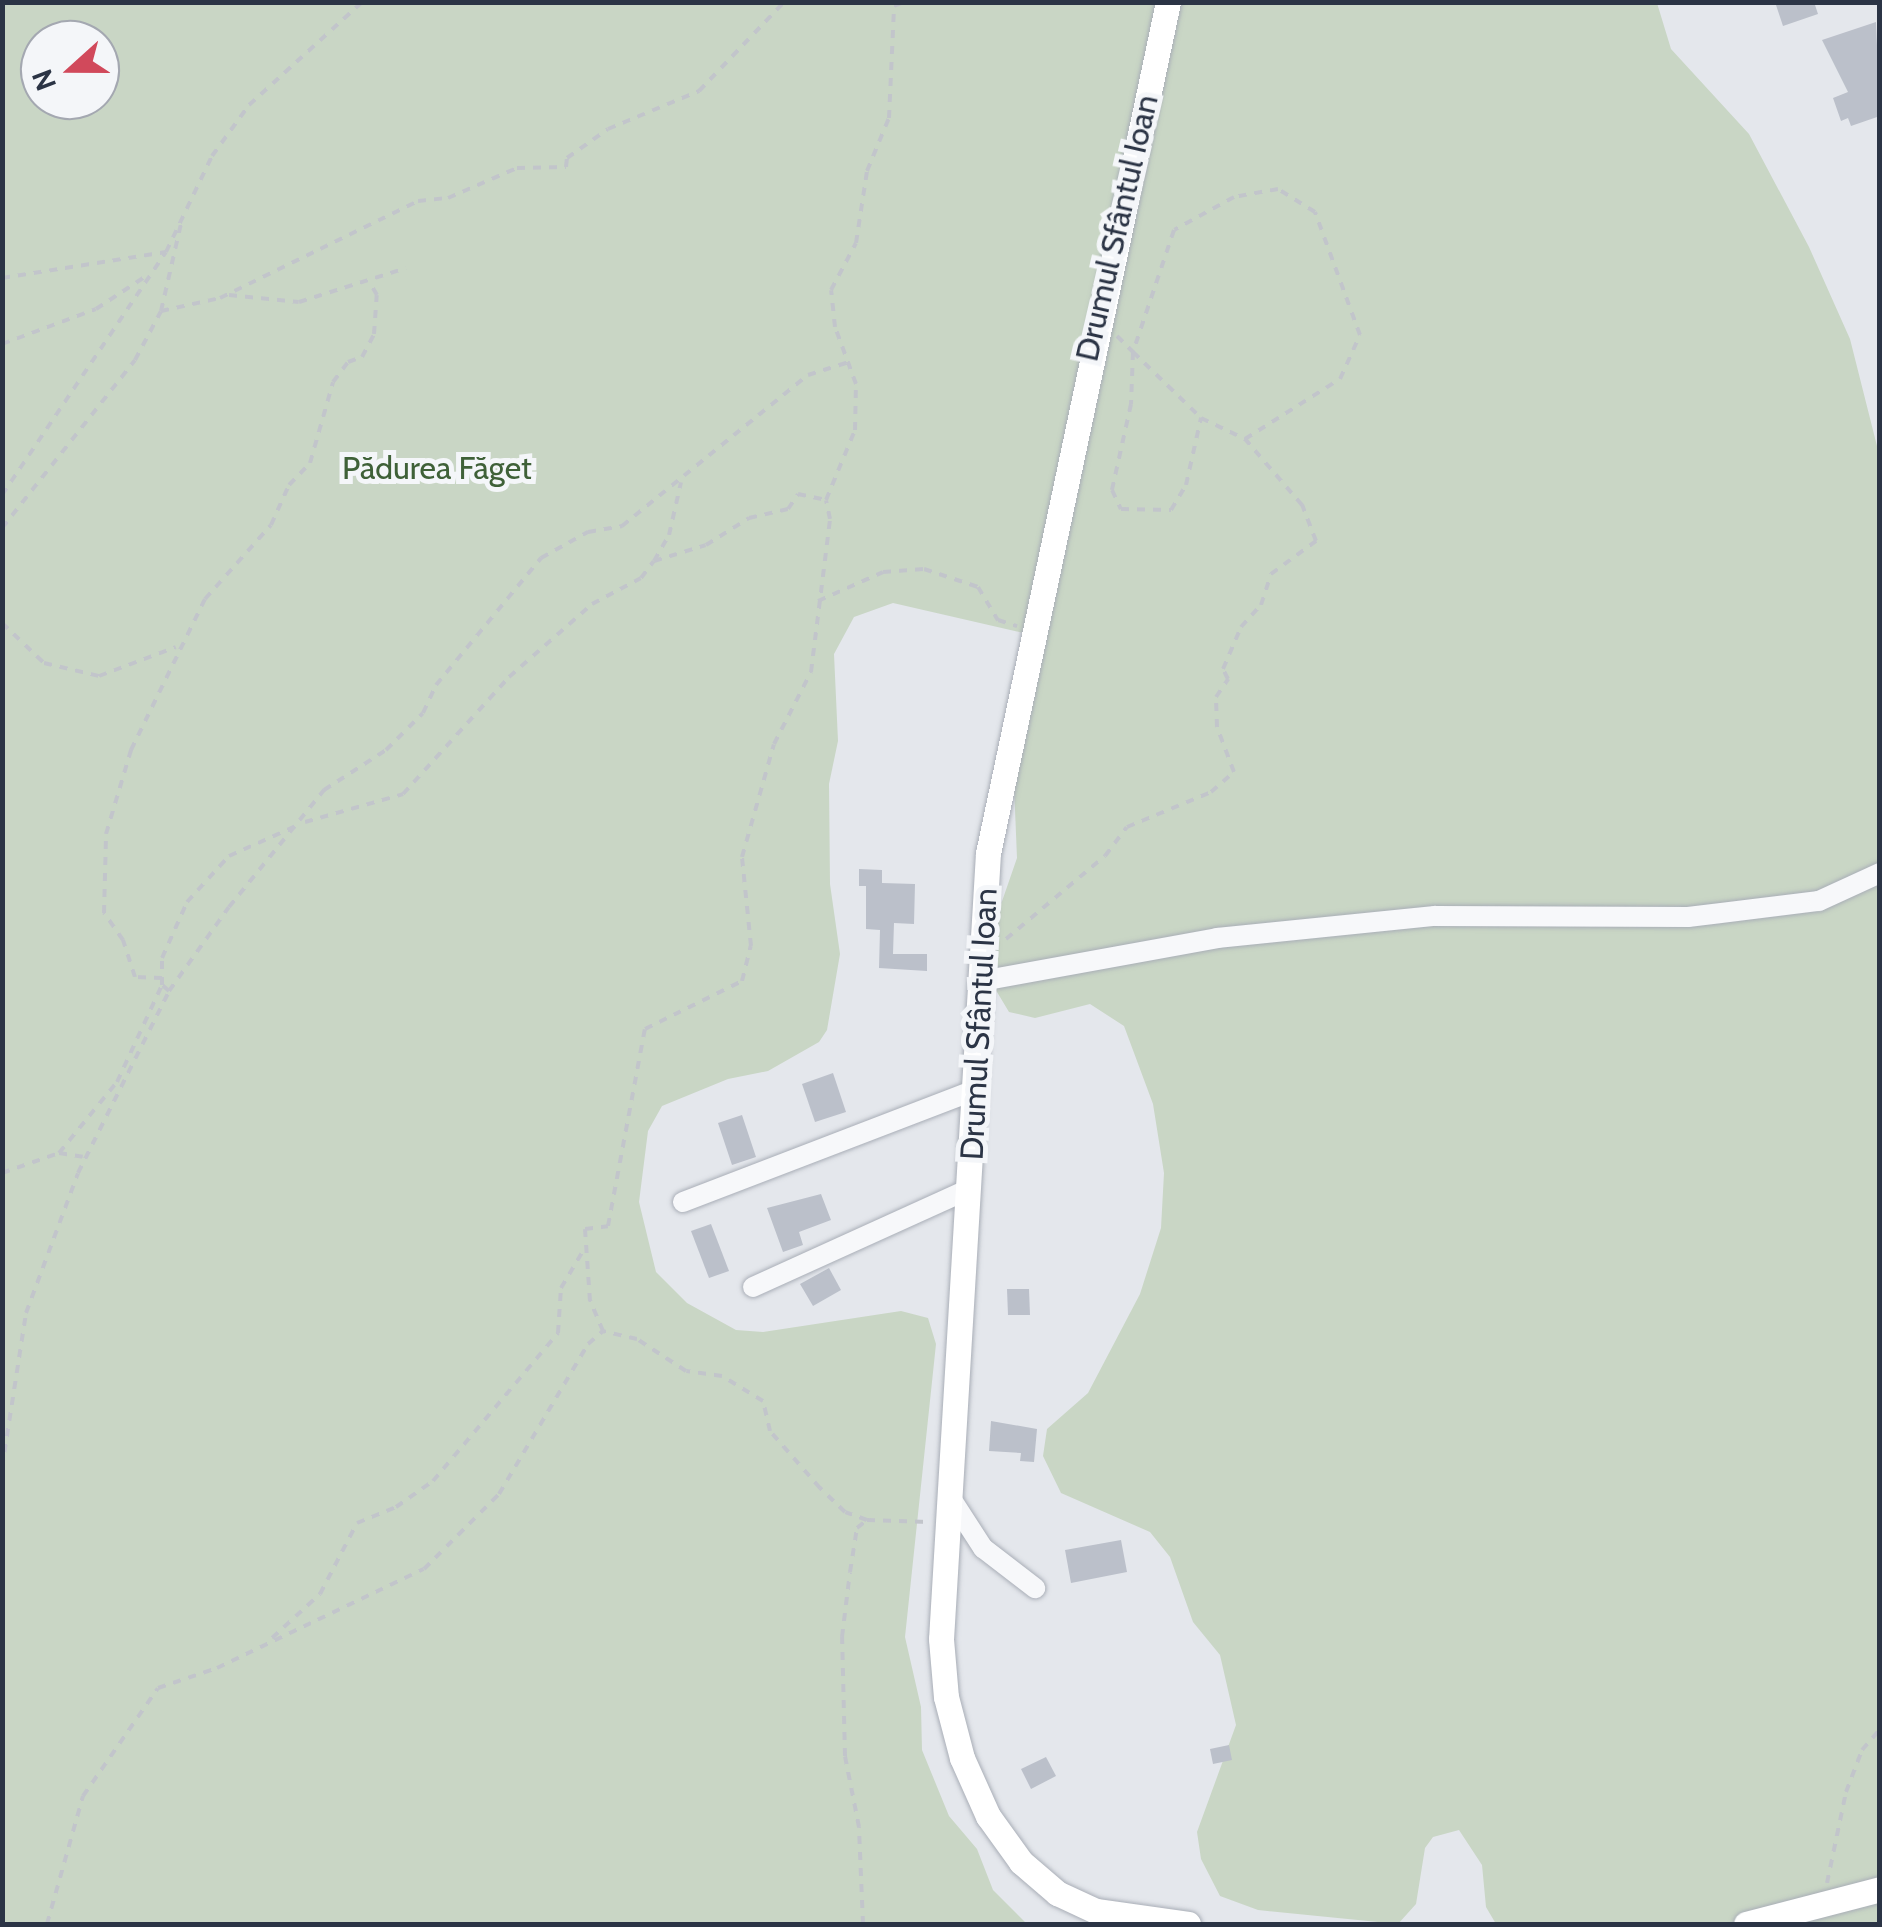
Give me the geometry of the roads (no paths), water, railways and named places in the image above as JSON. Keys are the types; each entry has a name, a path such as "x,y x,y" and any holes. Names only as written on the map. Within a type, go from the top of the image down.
{"main road":[{"name":"Drumul Sfântul Ioan","path":"1168,2 1095,326 988,853 986,979 975,1090 941,1639 946,1697 988,1816 1021,1862 1057,1893 1118,1917 1188,1924"},
{"path":"1746,1924 1880,1889"}],"street":[{"path":"986,979 1218,938 1435,916 1688,917 1819,900 1880,873"},
{"path":"684,1202 975,1090"},
{"path":"753,1287 970,1189"},
{"path":"950,1497 984,1548 1035,1588"}],"park label":[{"name":"Pădurea Făget","path":"437,468"}]}
